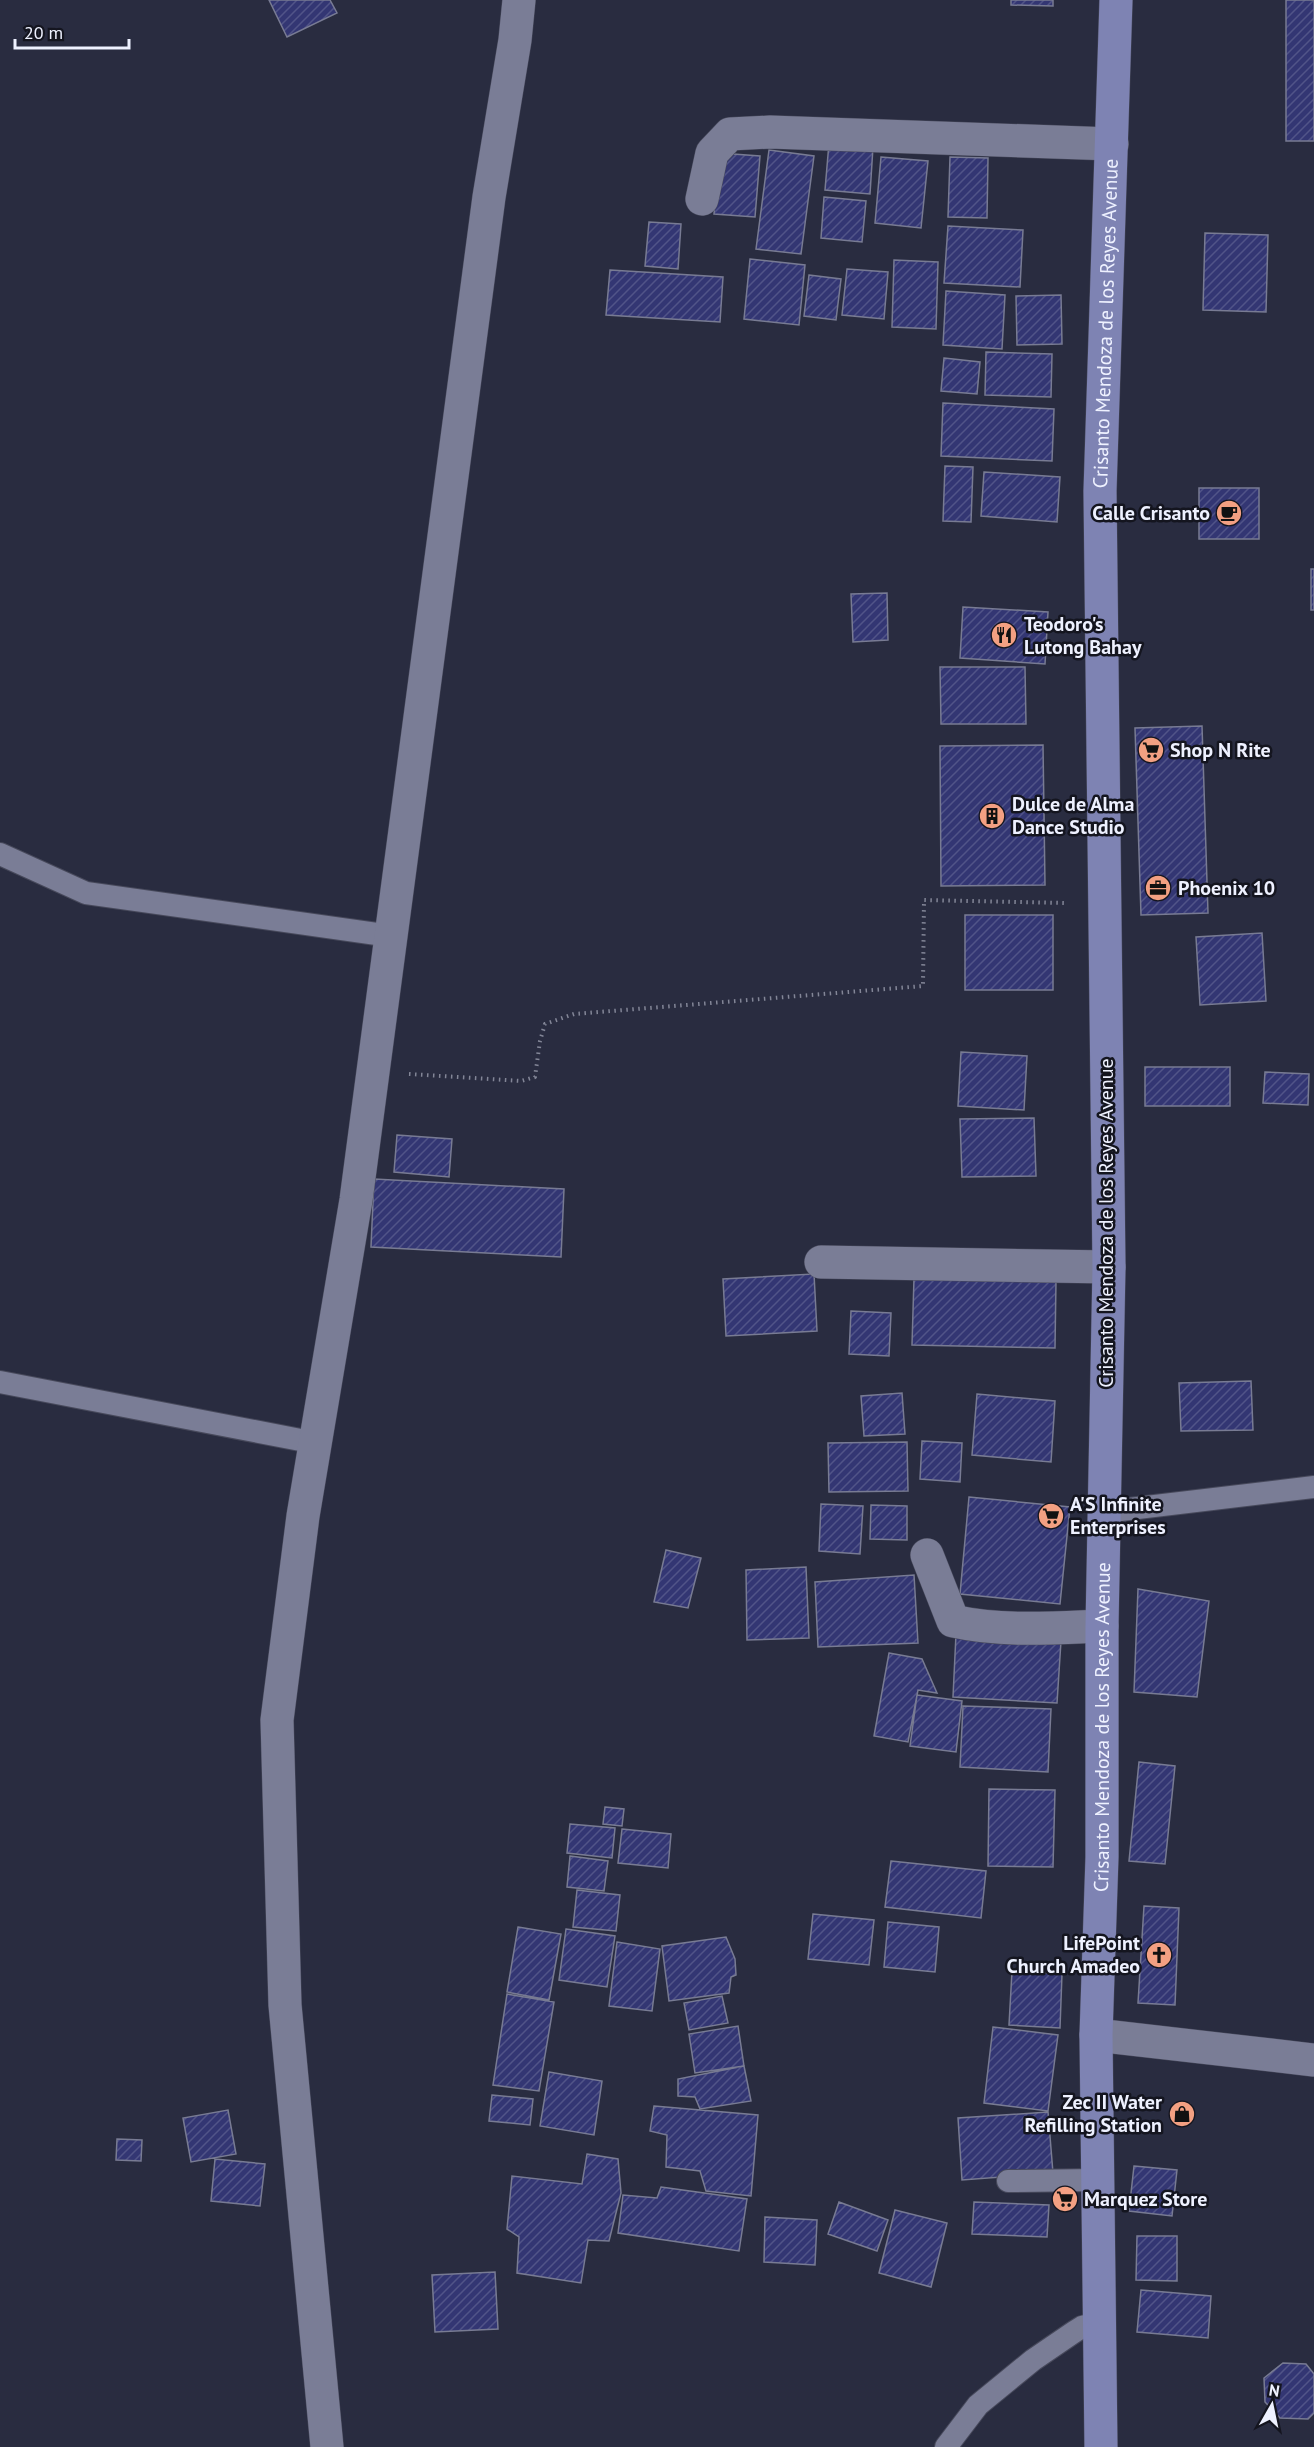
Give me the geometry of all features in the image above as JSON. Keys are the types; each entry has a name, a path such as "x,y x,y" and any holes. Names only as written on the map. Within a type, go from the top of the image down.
{"main road":[{"name":"Crisanto Mendoza de los Reyes Avenue","path":"1101,2447 1096,2035 1102,1857 1102,1626 1109,1267 1100,491 1116,0"}],"street":[{"path":"327,2447 285,2005 277,1720 303,1516 356,1200 489,197 515,40 519,0"},
{"path":"702,199 712,153 730,134 770,132 1112,144"},
{"path":"821,1262 1109,1267"},
{"path":"927,1555 953,1621 978,1627 1013,1629 1102,1626"},
{"path":"1096,2035 1314,2060"}],"lane":[{"path":"0,854 86,893 391,936"},
{"path":"0,1382 316,1443"},
{"path":"1104,1512 1314,1487"},
{"path":"1008,2181 1098,2180"},
{"path":"946,2447 978,2405 1003,2384 1074,2332 1082,2327 1101,2322"}],"path":[{"path":"374,1072 521,1081 535,1077 545,1024 574,1014 923,986 924,900 1105,903"}],"building":[{"path":"269,0 330,0 337,13 287,37"},
{"path":"1011,0 1053,0 1053,6 1011,5"},
{"path":"1286,0 1314,0 1314,141 1286,141"},
{"path":"829,143 873,147 870,194 825,190"},
{"path":"769,150 814,156 801,254 756,249"},
{"path":"719,153 760,156 755,217 714,214"},
{"path":"881,157 928,161 921,228 875,223"},
{"path":"950,157 988,158 987,218 948,217"},
{"path":"824,197 866,201 862,242 821,238"},
{"path":"649,222 681,224 678,269 645,266"},
{"path":"948,226 1023,230 1020,287 944,283"},
{"path":"1205,233 1268,235 1266,312 1203,310"},
{"path":"750,259 805,265 799,325 744,319"},
{"path":"894,260 938,262 936,329 892,327"},
{"path":"847,269 888,272 884,319 842,315"},
{"path":"610,270 723,277 720,322 606,315"},
{"path":"809,275 841,279 836,320 804,316"},
{"path":"946,291 1005,295 1002,349 943,345"},
{"path":"1061,295 1062,344 1017,345 1016,296"},
{"path":"986,352 1052,354 1051,397 985,395"},
{"path":"944,358 980,362 977,394 941,391"},
{"path":"943,403 1054,409 1052,461 941,456"},
{"path":"945,466 973,467 971,522 943,521"},
{"path":"984,472 1060,477 1057,522 981,516"},
{"name":"Calle Crisanto","path":"1199,488 1259,488 1259,539 1199,539"},
{"path":"1311,569 1314,569 1314,610 1311,610"},
{"path":"887,593 888,640 853,642 851,594"},
{"name":"Teodoro's Lutong Bahay","path":"963,607 1048,612 1045,664 960,658"},
{"path":"940,667 1025,667 1026,724 941,724"},
{"path":"1202,726 1208,913 1141,915 1135,728"},
{"name":"Dulce de Alma Dance Studio","path":"1043,745 1045,885 941,886 940,746"},
{"path":"965,915 1053,915 1053,990 965,990"},
{"path":"1262,933 1266,1001 1200,1005 1196,937"},
{"path":"961,1052 1027,1056 1024,1110 958,1106"},
{"path":"1145,1067 1230,1067 1230,1106 1145,1106"},
{"path":"1265,1072 1309,1074 1308,1105 1263,1103"},
{"path":"1034,1118 1036,1176 962,1177 960,1119"},
{"path":"397,1135 452,1139 449,1177 394,1172"},
{"path":"374,1179 564,1189 561,1257 371,1247"},
{"path":"814,1274 817,1331 726,1336 723,1279"},
{"path":"914,1278 1056,1281 1055,1348 912,1345"},
{"path":"851,1311 891,1313 889,1356 849,1354"},
{"path":"1251,1381 1253,1430 1181,1431 1179,1383"},
{"path":"902,1393 905,1434 864,1436 861,1396"},
{"path":"977,1394 1055,1401 1051,1462 972,1455"},
{"path":"922,1441 962,1443 960,1482 920,1479"},
{"path":"907,1442 908,1491 829,1492 828,1443"},
{"path":"969,1497 1070,1507 1060,1604 960,1594"},
{"path":"821,1504 863,1506 860,1554 819,1551"},
{"path":"871,1505 907,1506 907,1540 870,1539"},
{"path":"666,1550 701,1558 688,1608 654,1602"},
{"path":"806,1567 809,1638 747,1640 746,1570"},
{"path":"914,1575 918,1643 818,1647 815,1582"},
{"path":"1138,1589 1209,1601 1197,1697 1134,1692"},
{"path":"956,1634 1061,1641 1057,1703 953,1697"},
{"path":"889,1653 922,1659 937,1693 918,1690 908,1742 874,1736"},
{"path":"917,1695 962,1701 956,1752 910,1746"},
{"path":"963,1706 1051,1709 1048,1772 960,1767"},
{"path":"1139,1762 1175,1766 1165,1864 1129,1861"},
{"path":"989,1789 1055,1790 1053,1867 988,1866"},
{"path":"605,1807 624,1809 622,1826 603,1824"},
{"path":"570,1824 615,1828 612,1858 567,1853"},
{"path":"622,1829 671,1834 668,1868 618,1863"},
{"path":"570,1856 608,1861 604,1891 567,1887"},
{"path":"891,1861 986,1871 981,1918 885,1907"},
{"path":"577,1890 620,1895 616,1931 573,1927"},
{"name":"LifePoint Church Amadeo","path":"1144,1906 1179,1908 1175,2005 1138,2003"},
{"path":"813,1914 874,1920 869,1965 808,1959"},
{"path":"888,1922 939,1927 935,1972 884,1967"},
{"path":"518,1927 561,1934 549,2000 507,1992"},
{"path":"566,1929 615,1936 607,1987 559,1980"},
{"path":"726,1937 735,1959 736,1975 731,1977 729,1993 669,2001 662,1946"},
{"path":"617,1942 660,1949 652,2011 609,2006"},
{"path":"1012,1971 1062,1974 1060,2028 1009,2025"},
{"path":"507,1994 554,2002 539,2091 493,2085"},
{"path":"722,1996 728,2023 689,2030 684,2003"},
{"path":"738,2026 744,2066 695,2073 689,2034"},
{"path":"993,2027 1058,2035 1048,2111 984,2103"},
{"path":"744,2066 751,2101 700,2109 695,2097 678,2096 678,2079"},
{"path":"549,2072 602,2081 594,2135 540,2126"},
{"path":"492,2095 533,2099 530,2125 489,2121"},
{"path":"654,2106 758,2115 751,2196 706,2191 700,2171 666,2167 667,2135 650,2131"},
{"path":"228,2110 236,2154 191,2162 183,2118"},
{"path":"1048,2112 1053,2173 962,2180 958,2118"},
{"path":"117,2139 142,2140 141,2161 116,2160"},
{"path":"587,2154 618,2159 621,2193 609,2241 588,2240 581,2283 517,2273 519,2237 507,2229 512,2176 582,2184"},
{"path":"215,2159 265,2164 260,2206 211,2201"},
{"path":"1134,2166 1177,2170 1172,2216 1129,2211"},
{"path":"661,2187 747,2199 739,2251 618,2233 623,2195 657,2198"},
{"path":"839,2202 888,2220 877,2251 828,2234"},
{"path":"974,2202 1049,2205 1047,2237 972,2234"},
{"path":"895,2210 947,2223 931,2287 879,2273"},
{"path":"765,2217 817,2220 815,2265 764,2262"},
{"path":"1137,2236 1177,2236 1177,2281 1136,2280"},
{"path":"495,2272 498,2329 435,2332 432,2275"},
{"path":"1141,2290 1211,2296 1208,2338 1137,2332"},
{"path":"1283,2363 1306,2364 1314,2374 1314,2413 1308,2419 1280,2418 1265,2402 1264,2378"}],"place":[{"name":"Calle Crisanto","path":"1229,513"},
{"name":"Teodoro's Lutong Bahay","path":"1004,635"},
{"name":"Shop N Rite","path":"1151,750"},
{"name":"Dulce de Alma Dance Studio","path":"992,816"},
{"name":"Phoenix 10","path":"1158,888"},
{"name":"A'S Infinite Enterprises","path":"1051,1516"},
{"name":"LifePoint Church Amadeo","path":"1159,1955"},
{"name":"Zec II Water Refilling Station","path":"1182,2114"},
{"name":"Marquez Store","path":"1065,2199"}]}
